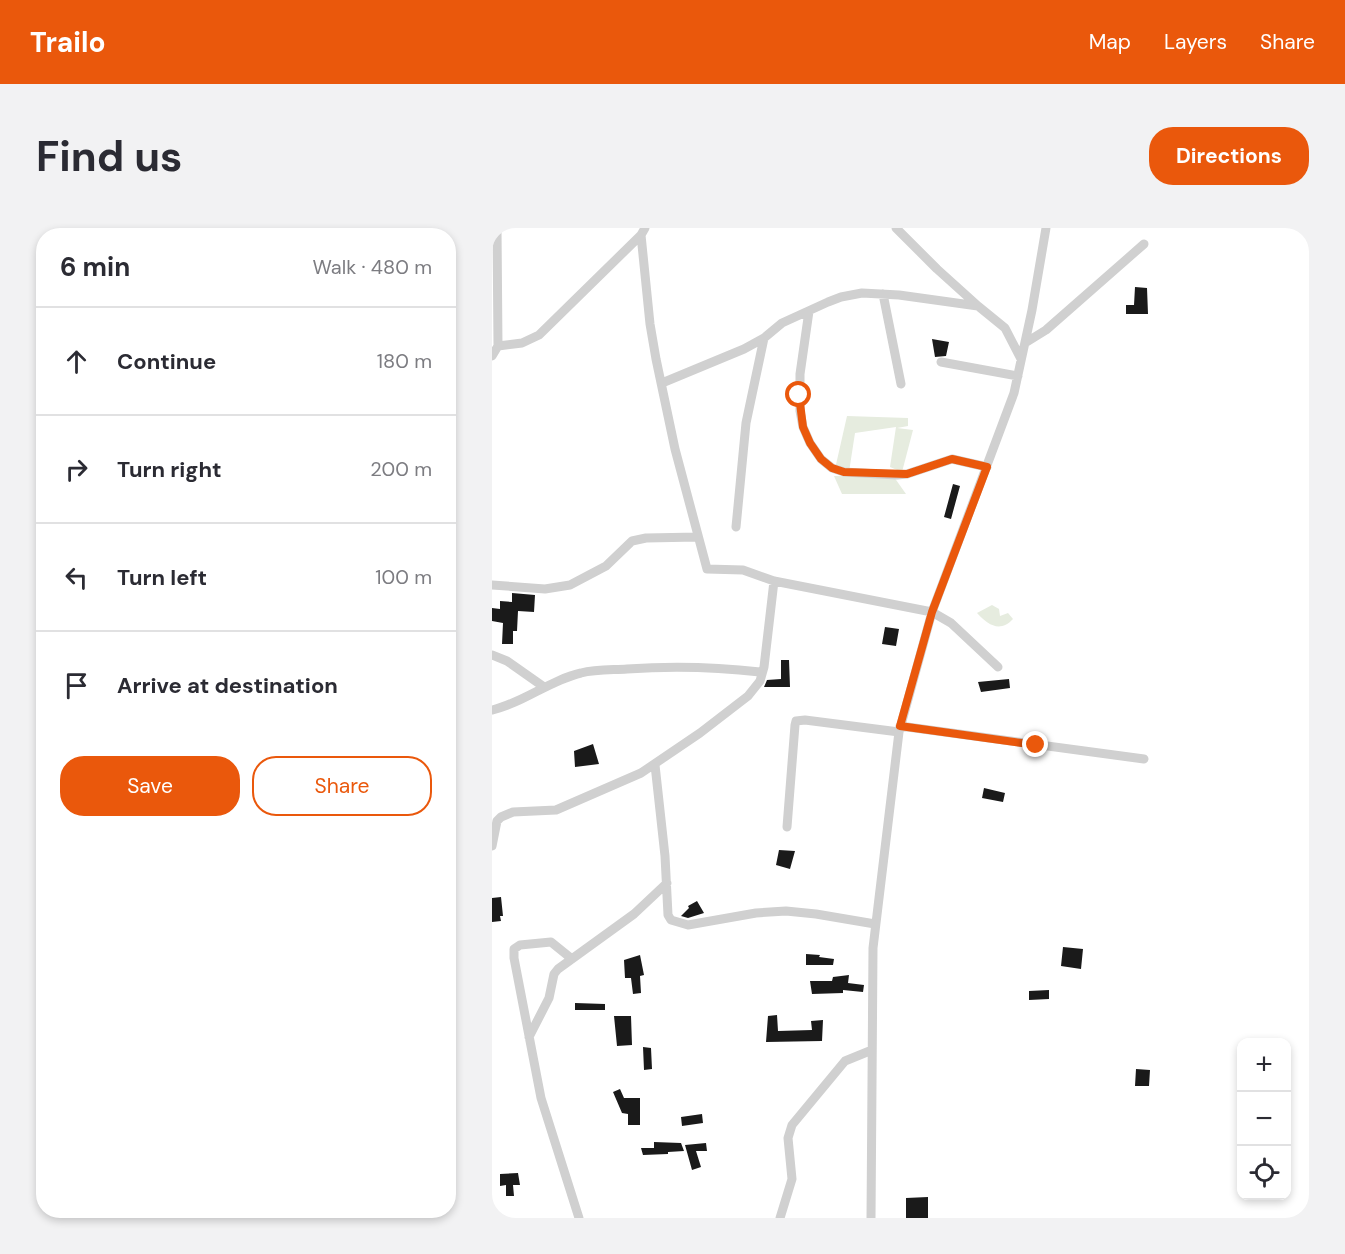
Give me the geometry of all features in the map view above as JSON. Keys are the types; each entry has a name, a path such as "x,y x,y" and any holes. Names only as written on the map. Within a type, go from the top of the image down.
{"street":[{"path":"492,356 498,346 497,228"},
{"path":"897,228 937,269 1005,328 1021,359"},
{"path":"870,1218 873,948 899,729 932,612 1014,393 1046,228"},
{"path":"498,346 522,343 539,334 643,231"},
{"path":"643,231 650,324 675,449 707,569 743,570 774,581 932,612 951,623 998,667"},
{"path":"1025,343 1046,330 1144,244"},
{"path":"662,383 735,354 764,339 782,323 841,297 883,294 978,306"},
{"path":"883,294 901,384"},
{"path":"808,311 800,374 800,411 803,427 821,459 832,468 844,472 907,474 952,459 987,467"},
{"path":"736,527 746,423 764,339"},
{"path":"941,362 1018,376"},
{"path":"492,585 545,589 570,585 606,566 632,541 646,537 698,537"},
{"path":"492,846 497,821 507,814 556,810 655,765 748,696 760,681 763,670 774,581"},
{"path":"492,655 507,661 544,687"},
{"path":"492,710 580,673 648,667 728,668 760,672 763,670"},
{"path":"787,827 796,721 899,729 1144,759"},
{"path":"655,765 668,915 671,920 688,925 756,913 786,911 875,924"},
{"path":"529,1037 549,998 554,974 634,914 667,883"},
{"path":"572,959 551,942 520,945 514,949 513,958 541,1098 579,1218"},
{"path":"780,1218 792,1179 788,1138 792,1125 845,1061 872,1050"}],"shaded area":[{"path":"847,416 908,418 908,426 897,428 913,430 902,472 890,467 896,427 855,433 849,472 835,469"},
{"path":"834,476 894,477 906,494 842,494"},
{"path":"992,605 999,609 1000,616 1008,613 1013,619 1003,626 994,626 985,621 977,613"}],"building":[{"path":"1135,287 1147,288 1148,314 1126,314 1126,305 1134,305"},
{"path":"932,339 949,342 946,356 935,357"},
{"path":"953,484 960,486 951,519 944,517"},
{"path":"512,593 535,595 534,612 518,611 517,631 513,631 513,644 502,644 503,623 492,621 492,608 500,609 500,601 512,602"},
{"path":"885,627 899,629 896,646 882,644"},
{"path":"781,660 789,660 790,687 764,687 767,680 781,679"},
{"path":"1009,679 1010,688 981,692 978,682"},
{"path":"593,744 599,764 575,767 574,751"},
{"path":"984,788 1005,793 1003,802 982,798"},
{"path":"779,850 795,851 790,869 776,865"},
{"path":"501,897 503,916 500,916 501,921 492,922 492,898"},
{"path":"697,901 704,913 688,918 681,916 689,908 688,906"},
{"path":"1063,947 1083,949 1081,969 1061,966"},
{"path":"806,954 834,959 833,965 806,965"},
{"path":"640,955 644,975 640,976 641,993 633,994 631,978 625,978 624,960"},
{"path":"849,975 848,983 864,985 863,992 843,990 843,993 812,994 810,981 832,981 833,977"},
{"path":"1049,990 1049,999 1029,1000 1029,991"},
{"path":"575,1003 605,1004 605,1010 575,1010"},
{"path":"777,1015 778,1031 812,1030 811,1021 823,1020 822,1041 766,1042 768,1016"},
{"path":"614,1016 631,1016 632,1045 617,1046"},
{"path":"643,1047 651,1048 652,1069 644,1070"},
{"path":"1136,1069 1150,1070 1149,1086 1135,1086"},
{"path":"620,1089 624,1098 640,1098 640,1125 628,1125 628,1114 622,1113 613,1092"},
{"path":"702,1114 703,1123 682,1126 681,1117"},
{"path":"654,1142 681,1143 684,1151 643,1155 641,1148 654,1148"},
{"path":"706,1143 707,1151 696,1151 701,1167 692,1170 685,1145"},
{"path":"518,1173 520,1185 513,1185 514,1196 506,1196 506,1185 500,1186 500,1174"},
{"path":"928,1197 928,1218 906,1218 906,1198"}],"route":[{"path":"799,395 803,427 810,443 821,459 832,468 844,472 897,475 907,474 952,459 987,467 932,612 900,726 1036,745"}]}
